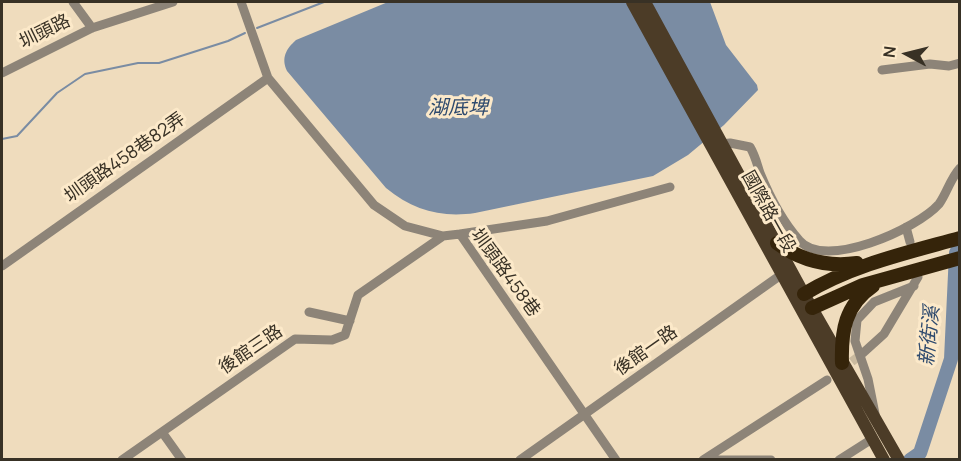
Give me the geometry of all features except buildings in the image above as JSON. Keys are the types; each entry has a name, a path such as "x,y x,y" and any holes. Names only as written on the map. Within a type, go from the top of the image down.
{"highway":[{"path":"804,294 828,279 913,246 960,238"},
{"path":"777,243 800,258 812,261 852,264 877,260"},
{"path":"806,309 882,279 918,277 960,258"},
{"path":"842,363 842,343 848,313 856,300 882,279"}],"main road":[{"name":"國際路一段","path":"632,2 786,271 884,459"},
{"name":"國際路一段","path":"645,2 777,243 786,271 804,294"},
{"path":"804,294 806,309"},
{"name":"國際路一段","path":"806,309 842,363 899,459"}],"street":[{"path":"73,2 92,28"},
{"name":"圳頭路","path":"2,73 92,28 173,2"},
{"name":"圳頭路458巷","path":"241,2 268,78 374,205 405,226 443,236 460,234 615,459"},
{"path":"882,70 930,64 949,66 960,63"},
{"name":"圳頭路458巷82弄","path":"2,266 268,78"},
{"path":"721,144 730,143 750,147 765,184 794,233 811,250 835,251 886,237 906,227 937,206 951,178 960,168"},
{"path":"460,234 547,221 670,187"},
{"path":"906,227 913,246"},
{"name":"後館三路","path":"122,459 295,339 332,340 345,336 358,295 443,236"},
{"name":"後館一路","path":"520,459 786,271"},
{"path":"863,354 884,334 918,277"},
{"path":"879,426 868,379 857,352 855,330 868,306 918,277"},
{"path":"309,312 350,321"},
{"path":"705,459 827,380"},
{"path":"162,432 182,459"},
{"path":"839,459 872,439"},
{"path":"705,459 771,459"}],"water":[{"name":"湖底埤","path":"388,2 710,2 726,45 757,85 758,90 724,125 688,155 653,176 475,213 451,214 428,211 396,196 386,188 287,71 284,62 286,54 296,40"}],"waterway":[{"path":"257,28 324,2"},
{"path":"2,139 17,136 57,93 85,74 138,63 159,63 228,41 245,33"},
{"name":"新街溪","path":"910,460 920,453 951,359 956,253 960,245"}],"tunnel":[{"path":"841,370 863,353"}]}
